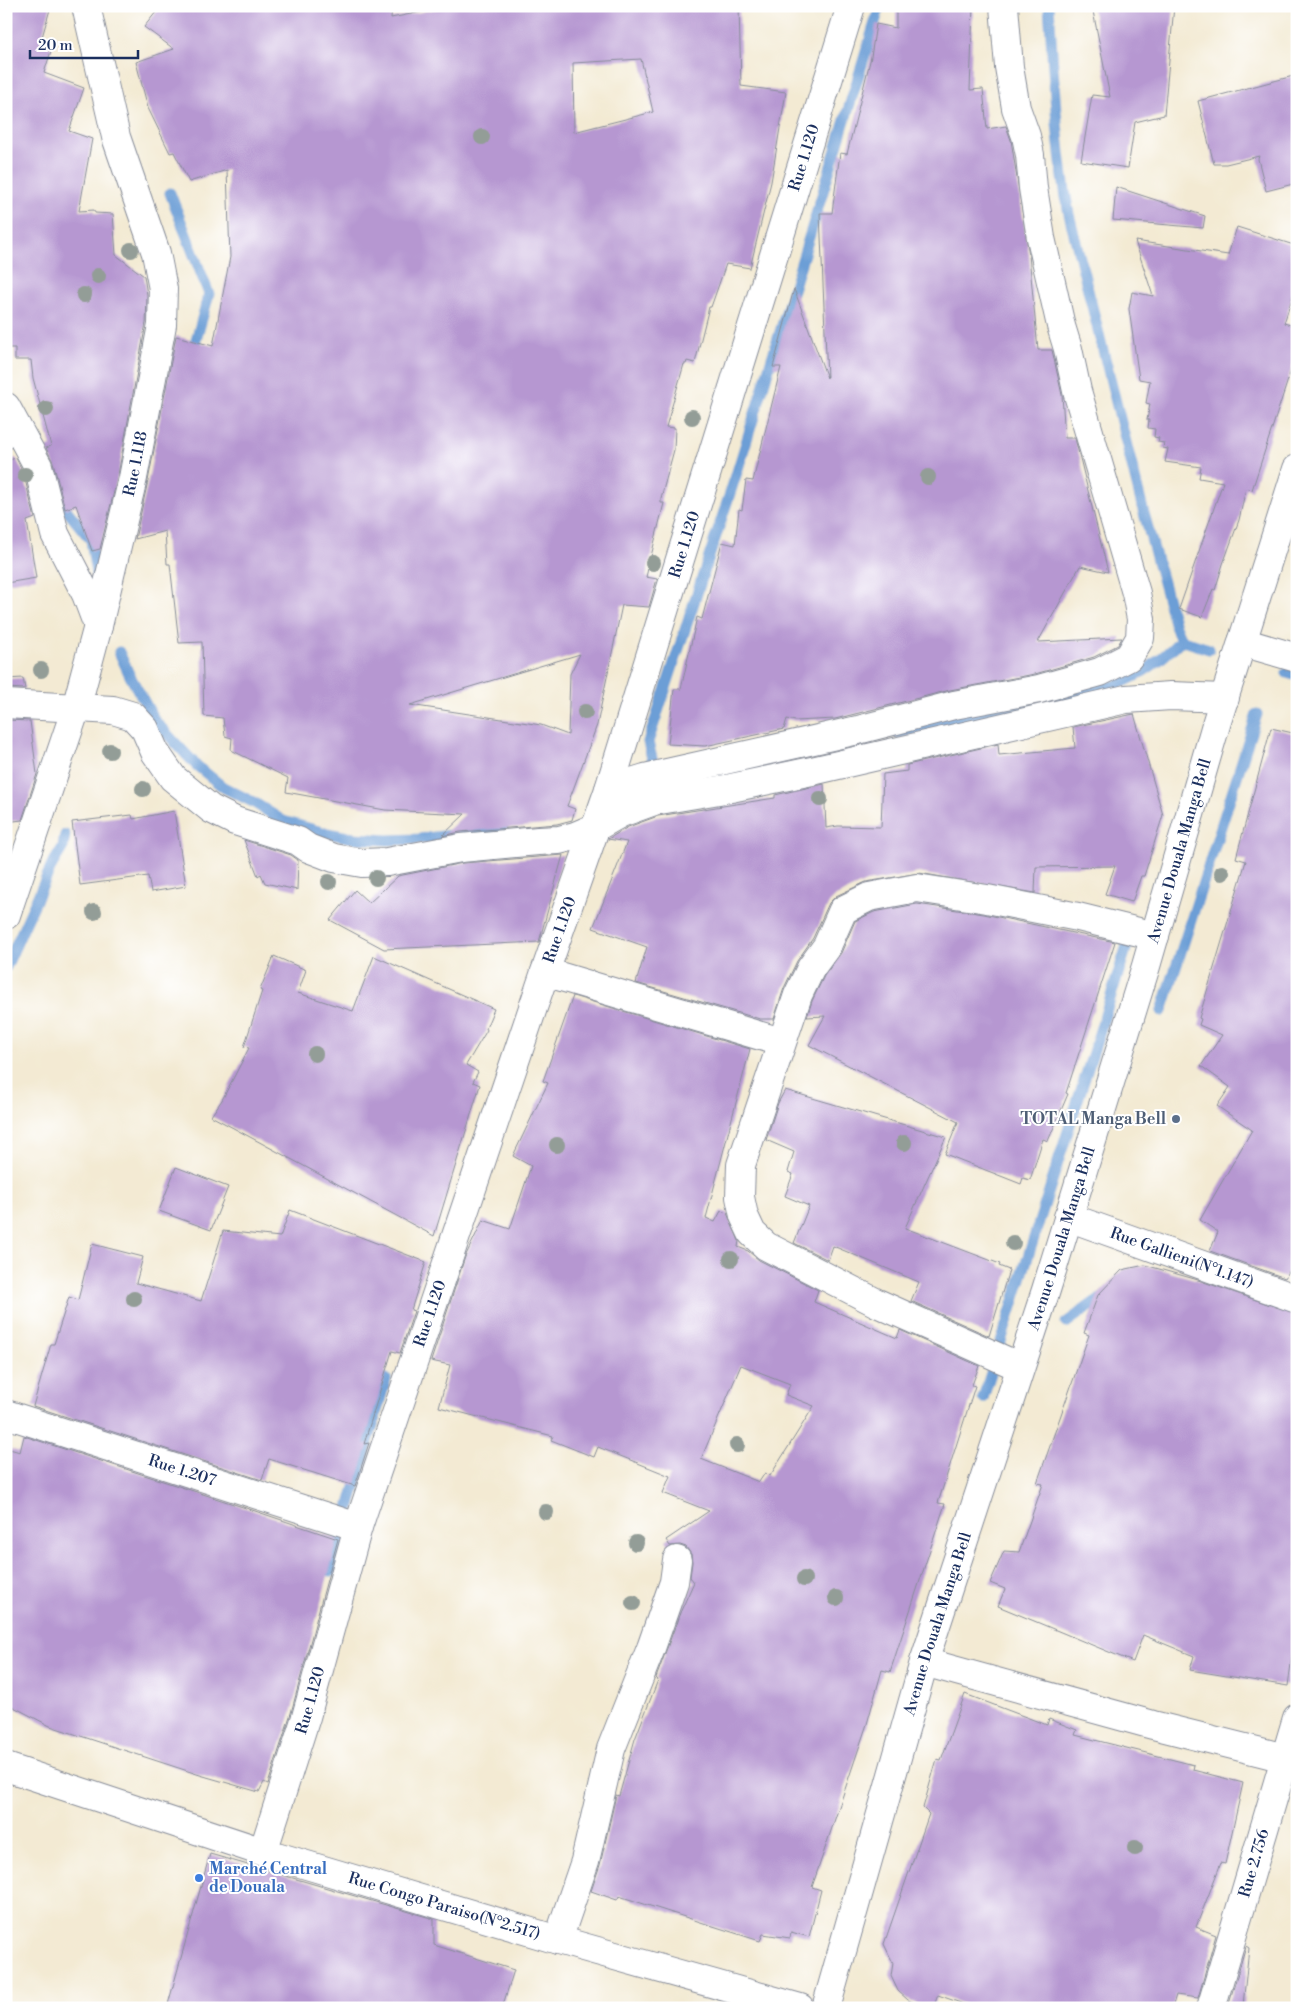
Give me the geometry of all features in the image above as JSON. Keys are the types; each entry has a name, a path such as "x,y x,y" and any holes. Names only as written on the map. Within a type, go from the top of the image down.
{"street":[{"name":"Rue 1.118","path":"6,915 76,708 98,626 133,478 162,325 163,289 156,253 116,137 86,6"},
{"name":"Rue 1.120","path":"263,1852 306,1717 358,1527 545,972 609,789 851,6"},
{"path":"609,789 645,778 858,730 954,705 1039,689 1100,672 1129,657 1140,638 1141,619 1136,593 1077,392 1041,238 1030,155 1016,108 1009,67 1004,6"},
{"path":"6,407 38,466 55,534 86,594 98,626"},
{"name":"Avenue Douala Manga Bell","path":"826,2008 924,1662 1046,1290 1155,936 1242,642 1297,469"},
{"path":"1242,642 1297,658"},
{"path":"6,704 113,710 134,716 145,729 155,752 173,778 210,808 235,821 298,841 308,848 334,858 362,862 387,862 461,848 538,840 559,840 596,828 621,813 654,801 794,775 1126,699 1171,696 1225,698"},
{"path":"1020,1367 877,1303 766,1246 752,1233 744,1216 740,1197 741,1165 798,995 811,968 826,946 840,913 850,905 869,896 917,888 987,899 1078,917 1155,936"},
{"path":"545,972 781,1042"},
{"name":"Rue Gallieni(N°1.147)","path":"1068,1217 1297,1299"},
{"name":"Rue 1.207","path":"6,1414 358,1527"},
{"path":"558,1940 585,1861 611,1749 674,1582 677,1560"},
{"path":"924,1662 1144,1722 1290,1759"},
{"name":"Rue 2.756","path":"1211,2008 1290,1759 1297,1718"},
{"name":"Rue Congo Paraiso(N°2.517)","path":"6,1767 263,1852 558,1940 800,2008"}],"building":[{"path":"6,6 51,6 40,44 52,48 44,73 84,88 69,131 92,139 79,211 94,210 95,213 113,214 116,255 144,276 147,295 146,323 118,475 100,549 92,551 76,505 65,509 53,462 46,448 51,446 33,378 31,360 15,360 15,348 6,348"},
{"path":"161,6 392,6 391,18 451,6 739,6 741,86 786,92 771,182 750,268 726,264 711,307 709,307 695,363 687,361 684,364 666,427 675,428 674,450 661,498 661,503 664,503 646,577 657,579 649,607 622,605 597,725 567,806 575,809 572,820 557,824 460,832 442,836 465,814 385,810 286,792 288,778 231,750 232,738 225,736 223,718 204,716 202,642 179,643 170,564 167,564 165,531 135,539 176,336 213,346 230,257 227,170 189,182 174,152 170,153 148,108 136,62 174,49 144,27","holes":["641,59 653,112 574,132 573,63","580,654 570,674 568,735 541,725 410,705"]},
{"path":"896,6 973,6 970,90 983,89 987,129 1006,126 1011,140 1029,255 1038,350 1052,350 1062,395 1065,438 1075,438 1108,572 1080,566 1038,642 1122,638 1118,645 1094,657 1035,674 950,690 835,719 795,721 787,719 784,729 705,746 668,744 674,689 681,689 697,617 702,619 722,542 735,545 739,509 742,510 746,480 753,481 781,367 773,367 794,289 827,378 820,213 832,213 840,153 847,154 871,57 876,24 896,28"},
{"path":"1092,6 1174,6 1164,115 1135,122 1128,168 1081,161 1092,95 1110,97"},
{"path":"1297,75 1297,183 1266,191 1258,159 1259,156 1226,164 1214,164 1198,101"},
{"path":"1116,187 1205,216 1203,228 1113,220"},
{"path":"1237,227 1297,246 1297,283 1284,323 1297,327 1297,352 1252,490 1246,488 1239,520 1215,590 1213,589 1202,617 1179,609 1223,482 1199,478 1201,467 1165,462 1168,449 1163,448 1164,443 1158,442 1159,438 1154,437 1155,429 1148,428 1149,420 1147,420 1150,404 1146,403 1150,381 1139,379 1129,309 1132,292 1153,296 1135,241 1228,255"},
{"path":"16,458 23,472 35,518 27,521 36,578 6,583 6,461"},
{"path":"23,678 25,689 6,688 6,679"},
{"path":"1134,714 1163,815 1144,876 1141,876 1132,902 1105,894 1115,866 1036,867 1035,893 919,873 866,882 836,896 829,903 813,938 797,961 784,988 774,1019 760,1019 636,983 647,947 593,928 627,842 608,839 628,827 658,816 775,798 775,795 824,784 826,828 838,826 881,827 883,774 907,771 907,765 998,744 999,755 1075,748 1073,727"},
{"path":"6,720 30,721 37,774 22,820 6,822"},
{"path":"1271,728 1297,734 1297,1259 1285,1278 1210,1251 1218,1232 1200,1220 1252,1130 1217,1106 1230,1087 1201,1066 1222,1035 1199,1025 1201,1019 1199,1018 1246,861 1236,858"},
{"path":"174,811 186,886 151,892 148,876 80,885 72,822 132,815 133,819"},
{"path":"244,840 291,855 298,860 297,890 265,883 261,874 258,876"},
{"path":"563,855 539,942 384,949 330,920 355,890 369,903 398,876 463,863"},
{"path":"917,904 984,914 1115,942 1066,1093 1068,1094 1048,1141 1043,1139 1030,1180 1023,1178 1021,1184 945,1154 958,1122 809,1045 825,1016 807,1017 812,1001 824,976 841,953 855,921 874,912"},
{"path":"274,956 306,970 298,993 353,1011 374,956 494,1009 486,1028 487,1030 466,1065 478,1072 473,1082 480,1085 434,1236 211,1116 222,1100 249,1048 244,1047 262,991 260,990"},
{"path":"573,996 750,1049 706,1218 715,1222 721,1211 727,1213 739,1241 738,1247 748,1251 759,1260 818,1290 814,1302 897,1338 900,1330 979,1366 972,1385 975,1386 938,1503 945,1504 890,1672 882,1670 867,1724 812,1887 821,1890 809,1937 791,1932 790,1938 763,1934 760,1941 619,1896 617,1900 591,1891 600,1865 616,1795 619,1796 635,1739 658,1680 656,1678 680,1613 694,1582 690,1577 691,1554 686,1547 680,1545 670,1546 666,1540 709,1511 663,1493 670,1476 598,1447 594,1457 551,1440 553,1436 439,1407 450,1365 431,1361 465,1257 483,1220 510,1229 531,1166 513,1156 548,1083 543,1081","holes":["741,1365 790,1384 786,1395 814,1406 770,1476 765,1473 759,1482 701,1459"]},
{"path":"785,1090 946,1137 905,1228 1000,1264 999,1266 1009,1270 989,1336 911,1301 919,1282 833,1246 828,1260 794,1243 809,1206 785,1196 793,1174 788,1172 794,1152 766,1140 778,1103"},
{"path":"176,1167 228,1187 211,1230 159,1211"},
{"path":"290,1210 426,1262 411,1310 414,1311 400,1353 392,1351 364,1444 369,1443 355,1486 269,1459 262,1480 33,1406 51,1344 54,1344 69,1297 78,1300 92,1244 143,1257 136,1283 201,1301 223,1231 280,1237"},
{"path":"1145,1265 1198,1280 1297,1314 1297,1650 1293,1649 1288,1686 1190,1670 1194,1656 1143,1635 1133,1662 998,1606 1005,1589 990,1583 1004,1551 1019,1552 1043,1484 1037,1483 1089,1335 1084,1333 1098,1295 1122,1270"},
{"path":"24,1436 338,1539 291,1713 268,1784 264,1782 259,1792 200,1775 50,1726 6,1703 6,1448 20,1452"},
{"path":"965,1694 1047,1725 1049,1719 1077,1730 1075,1735 1194,1765 1193,1770 1243,1783 1225,1864 1221,1863 1196,1927 1216,1935 1198,1998 1176,1995 1172,2008 975,2008 938,1995 933,2008 927,2008 908,2000 898,1991 891,1976 893,1963 884,1944 929,1814 923,1808 937,1759 941,1760"},
{"path":"210,1854 434,1919 434,1945 514,1970 502,2008 167,2008"},
{"path":"1246,1946 1249,1948 1243,2005 1229,2003"}],"waterway":[{"path":"656,775 648,742 737,472 880,6"},
{"path":"1049,6 1058,136 1069,214 1142,506 1175,626 1181,640 1209,649"},
{"path":"170,193 209,294 194,347"},
{"path":"55,492 56,497 91,540 98,587"},
{"path":"897,733 1114,686 1150,667 1181,640"},
{"path":"119,652 155,721 196,765 223,787 253,802 283,821 353,838 388,840 419,839 484,831 503,826"},
{"path":"1287,673 1297,676"},
{"path":"1162,1011 1257,714"},
{"path":"6,967 52,865 63,847 65,835"},
{"path":"983,1398 1132,930"},
{"path":"1066,1323 1095,1302 1109,1295"},
{"path":"331,1571 386,1379"}],"place":[{"name":"TOTAL Manga Bell","path":"1176,1119"},
{"name":"Marché Central de Douala","path":"199,1878"}]}
